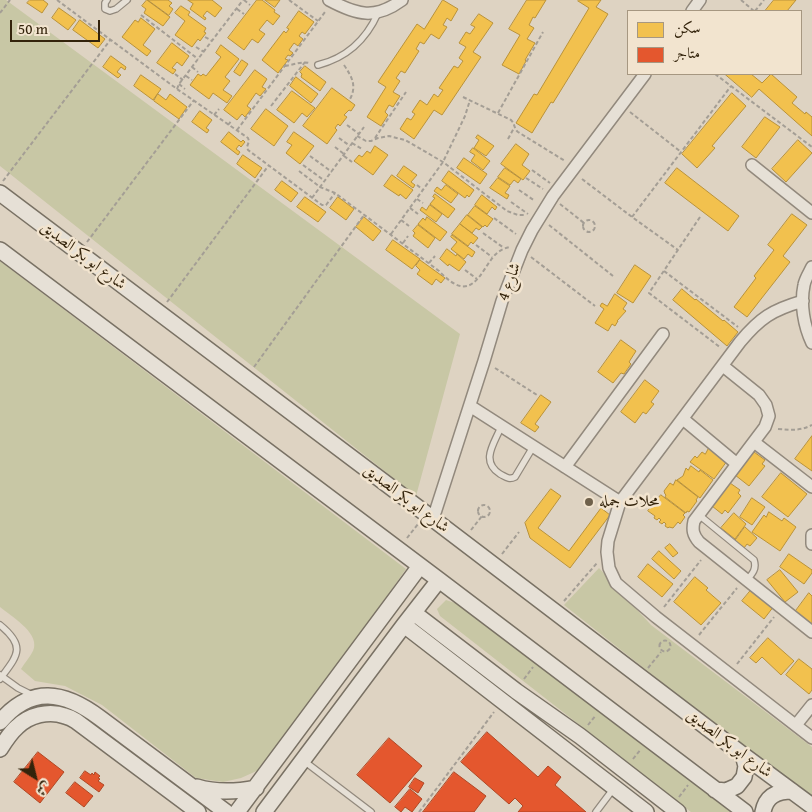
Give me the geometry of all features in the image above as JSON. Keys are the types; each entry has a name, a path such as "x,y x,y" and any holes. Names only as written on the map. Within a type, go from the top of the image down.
{"main road":[{"name":"شارع ابو بكر الصديق","path":"0,193 812,806"},
{"path":"0,250 745,812"},
{"path":"237,812 420,566"},
{"path":"264,812 439,580"},
{"path":"409,619 580,736 674,809"},
{"path":"409,619 502,701 646,812"},
{"path":"0,749 8,712 26,700 36,697 53,696 62,698 88,708 226,812"},
{"path":"5,730 18,726 40,714 53,713 65,716 76,721 198,812"},
{"path":"715,790 726,791 737,786 744,777 746,766 743,755"},
{"path":"193,786 211,791 231,792 256,788"},
{"path":"763,812 764,805 771,796 781,791 792,791"}],"street":[{"path":"331,1 365,14 378,13 392,8 402,0"},
{"name":"شارع 4","path":"429,517 470,406 505,292 524,246 554,194 644,75"},
{"path":"752,165 812,213"},
{"path":"812,267 804,284 803,301 806,330 812,343"},
{"path":"803,301 784,306 767,316 747,334 620,502 608,541 607,552 609,568 616,583 656,617 812,738"},
{"path":"565,467 663,334"},
{"path":"723,366 759,395 766,405 769,416 765,427 694,521 692,529 694,536 812,632"},
{"path":"470,406 620,502"},
{"path":"682,419 737,464"},
{"path":"754,442 812,487"},
{"path":"812,535 812,544"},
{"path":"796,725 812,705"}],"lane":[{"path":"107,0 105,9 110,12 127,0"},
{"path":"318,65 339,57 353,48 375,21 378,13"},
{"path":"501,427 489,454 489,461 497,472 507,478 515,477 533,447"},
{"path":"699,515 754,560 755,568 746,579"},
{"path":"0,625 13,636 17,650 14,660 1,677 36,697"},
{"path":"303,760 371,812"},
{"path":"596,812 614,788"}],"path":[{"path":"0,13 10,0"},
{"path":"56,0 177,89 249,139 248,150 322,205 325,206 335,192"},
{"path":"177,89 243,0 250,5"},
{"path":"289,0 318,22"},
{"path":"741,0 754,10"},
{"path":"756,10 764,0"},
{"path":"236,131 318,22 331,1"},
{"path":"237,9 244,14"},
{"path":"141,16 198,60"},
{"path":"497,114 543,32"},
{"path":"205,37 212,41"},
{"path":"0,185 111,39"},
{"path":"196,47 204,52"},
{"path":"339,57 354,82 350,99"},
{"path":"285,66 298,65 305,62 318,65"},
{"path":"271,106 305,62"},
{"path":"192,67 198,72"},
{"path":"175,74 183,80"},
{"path":"716,75 812,147"},
{"path":"186,76 192,80"},
{"path":"179,84 185,89"},
{"path":"632,217 731,86"},
{"path":"375,139 406,92"},
{"path":"463,97 511,120 518,132 573,169 632,217 678,250"},
{"path":"79,253 194,100"},
{"path":"391,234 443,162 465,116 470,100"},
{"path":"621,105 681,152"},
{"path":"214,115 218,109"},
{"path":"251,111 256,115"},
{"path":"228,125 232,120"},
{"path":"347,126 366,141 389,136 399,138 443,162 508,212 518,215 530,215 511,202"},
{"path":"312,198 364,127"},
{"path":"508,139 514,128"},
{"path":"339,138 362,149"},
{"path":"335,147 352,162"},
{"path":"310,156 332,172"},
{"path":"159,313 269,165"},
{"path":"303,165 325,181"},
{"path":"532,170 584,223 585,231 591,232 594,230 595,227 592,221 589,220 584,223"},
{"path":"299,171 320,187 335,192 429,263 451,282 459,286 468,286 478,280 492,258 504,248 524,246"},
{"path":"526,178 554,194"},
{"path":"417,185 423,190"},
{"path":"519,190 542,213 614,276"},
{"path":"417,198 423,203"},
{"path":"410,208 418,214"},
{"path":"246,378 364,214"},
{"path":"494,218 595,306"},
{"path":"700,218 649,293 731,355"},
{"path":"401,220 409,226"},
{"path":"483,233 504,248"},
{"path":"403,244 408,236"},
{"path":"476,245 492,258"},
{"path":"429,263 435,256"},
{"path":"465,270 478,280"},
{"path":"664,271 747,334"},
{"path":"484,361 537,395"},
{"path":"765,427 793,430 803,429 812,425"},
{"path":"462,542 482,516 489,514 488,506 482,505 478,509 482,516"},
{"path":"398,550 429,517"},
{"path":"493,565 519,532"},
{"path":"656,617 709,550"},
{"path":"554,612 607,552"},
{"path":"692,645 746,579"},
{"path":"729,674 782,608"},
{"path":"666,640 671,646 670,649 666,652 661,651 659,646 661,642 666,640"},
{"path":"641,678 661,651"},
{"path":"516,691 541,657"},
{"path":"419,812 502,701"},
{"path":"580,736 604,706"},
{"path":"624,771 649,740"},
{"path":"674,809 696,776"}],"green space":[{"path":"0,0 6,0 460,334 416,496 0,166"},
{"path":"0,261 406,569 280,747 261,769 241,778 223,782 196,778 102,705 65,686 35,681 21,669 34,648 32,636 23,625 0,607"},
{"path":"599,568 651,625 812,747 812,797 740,744 564,605"},
{"path":"446,600 458,604 736,812 691,812 440,616 437,609"}],"building: سكن":[{"path":"30,0 43,0 48,4 42,13 27,3"},
{"path":"147,0 170,17 163,26 144,13 146,9 142,6"},
{"path":"148,0 168,0 172,3 169,6 173,9 169,15"},
{"path":"188,0 212,0 222,8 215,17 207,11 203,16 206,18 205,20 190,9 193,4"},
{"path":"257,0 262,0 280,16 273,25 267,20 259,30 265,34 258,43 252,39 244,50 228,38"},
{"path":"265,0 280,0 275,7"},
{"path":"443,0 458,9 451,21 447,18 443,25 447,27 439,39 431,34 424,44 420,42 416,49 419,51 405,73 401,71 396,78 400,81 393,92 400,96 393,107 389,105 385,112 388,115 381,126 367,117 386,87 378,82 417,24 424,29"},
{"path":"527,0 546,0 529,25 534,28 527,39 535,43 519,74 502,65 520,35 509,29"},
{"path":"579,0 601,0 596,7 608,14 553,103 551,102 532,133 516,123 534,94 537,95 589,8"},
{"path":"774,0 796,0 788,10 766,10"},
{"path":"181,6 190,12 188,15 206,28 204,32 206,33 192,47 175,35 185,21 175,13"},
{"path":"59,8 76,20 68,30 52,18"},
{"path":"299,11 314,22 305,34 302,32 299,36 303,39 298,46 294,43 289,50 293,53 285,59 288,60 278,73 262,60 284,31 286,33 289,29 287,28"},
{"path":"479,14 493,23 473,52 481,57 442,115 434,110 414,139 400,129 407,118 411,120 415,114 412,112 420,100 427,105 434,94 438,97 443,90 439,88 454,66 458,68 463,61 459,58 466,47 459,43 466,32 470,34 475,27 471,25"},
{"path":"141,18 155,29 143,45 151,51 147,56 122,37 135,20 138,22"},
{"path":"80,20 105,39 98,48 73,30"},
{"path":"172,43 189,56 182,66 177,62 172,68 176,70 173,74 157,63"},
{"path":"221,45 239,59 225,77 230,81 223,90 232,96 227,103 213,93 209,99 190,85 198,74 206,76 221,57 216,53"},
{"path":"111,56 126,67 125,70 121,67 117,72 121,75 118,78 103,67"},
{"path":"242,60 248,64 240,76 234,72"},
{"path":"305,66 326,82 320,91 301,77 302,74 300,72"},
{"path":"255,70 267,79 262,87 266,89 260,96 256,93 247,106 251,109 245,117 242,114 237,120 224,110"},
{"path":"141,75 161,89 153,100 134,86"},
{"path":"726,75 752,75 762,83 772,75 797,97 792,103 805,114 806,112 812,117 812,136 759,89 752,97"},
{"path":"296,77 318,94 311,103 290,86"},
{"path":"332,88 355,105 351,111 349,110 344,115 347,117 340,126 338,124 335,128 337,130 327,144 303,126"},
{"path":"292,91 315,108 307,117 302,113 294,123 277,110"},
{"path":"732,93 746,106 712,146 715,148 697,168 682,154"},
{"path":"158,94 166,100 170,94 187,107 179,119 154,101"},
{"path":"266,109 288,126 274,146 251,129"},
{"path":"200,111 212,120 206,128 209,130 207,133 192,122"},
{"path":"765,117 780,127 756,158 742,147"},
{"path":"229,132 241,142 243,140 245,142 236,149 240,152 238,155 221,142"},
{"path":"294,132 314,146 300,164 286,153 292,145 287,142"},
{"path":"478,135 494,146 486,156 474,148 479,140 476,138"},
{"path":"798,140 812,153 786,182 772,169"},
{"path":"516,144 529,154 522,165 530,171 523,180 501,164"},
{"path":"375,146 388,155 373,175 354,161 359,155 362,157 367,151 370,153"},
{"path":"473,148 490,161 483,170 471,161 475,155 470,152"},
{"path":"243,155 262,168 255,178 237,164"},
{"path":"464,158 487,174 480,184 457,168"},
{"path":"404,166 417,175 411,182 415,185 413,188 397,176"},
{"path":"505,168 521,179 518,183 514,180 510,185 498,177"},
{"path":"677,168 739,216 728,231 665,183"},
{"path":"449,171 474,190 469,197 467,195 465,198 442,181"},
{"path":"392,175 413,190 406,199 384,186"},
{"path":"498,178 510,186 505,193 509,195 507,199 490,188"},
{"path":"282,181 298,193 291,202 275,190"},
{"path":"446,185 458,194 451,203 434,191 437,187 441,190"},
{"path":"435,194 455,209 448,218 430,204 435,198 433,197"},
{"path":"482,195 497,207 495,210 492,207 487,214 475,205"},
{"path":"305,197 326,212 318,222 297,207"},
{"path":"338,197 354,209 346,220 330,208"},
{"path":"430,205 442,214 436,222 420,210 422,207 426,210"},
{"path":"475,206 493,219 487,227 485,225 483,227 468,215"},
{"path":"792,214 807,225 783,256 790,262 747,317 734,307 774,250 768,245"},
{"path":"467,215 482,227 479,230 476,228 472,233 460,224"},
{"path":"364,217 381,231 373,241 356,227"},
{"path":"427,217 447,232 440,241 418,224 423,218 425,220"},
{"path":"460,224 478,238 473,244 471,242 468,246 452,234"},
{"path":"418,225 435,238 428,248 413,236 415,233 413,231"},
{"path":"452,235 475,252 472,257 468,254 464,259 451,249 457,242 451,237"},
{"path":"393,240 420,259 412,269 386,250"},
{"path":"447,249 456,256 457,254 466,262 459,271 449,264 448,266 440,259"},
{"path":"420,260 445,278 441,283 436,279 432,285 417,274 420,270 416,266"},
{"path":"635,265 651,276 633,303 617,293"},
{"path":"682,289 738,332 727,346 673,300"},
{"path":"615,294 627,303 623,309 626,311 615,326 612,324 608,331 595,323 604,309 600,306 602,303 607,306"},
{"path":"621,340 636,351 629,362 631,364 624,374 621,373 613,383 598,372"},
{"path":"645,380 659,391 651,402 654,404 646,414 643,412 635,423 621,412"},
{"path":"541,395 551,402 535,424 539,427 535,432 521,423"},
{"path":"812,436 812,471 795,459"},
{"path":"709,448 727,461 714,479 690,462 702,452 705,454"},
{"path":"754,452 765,460 762,464 765,466 749,486 735,475"},
{"path":"691,466 713,480 700,498 677,480 683,476 686,468 688,470"},
{"path":"781,473 807,494 788,517 762,497"},
{"path":"676,480 698,497 689,512 687,511 686,513 665,497 664,491 670,483 673,485"},
{"path":"730,483 740,490 738,493 741,496 728,513 725,510 722,514 712,506"},
{"path":"551,489 561,496 538,528 569,551 601,508 610,515 570,568 530,538 525,523"},
{"path":"661,495 685,513 683,515 685,517 680,524 678,522 673,528 665,526 664,522 662,524 659,522 661,520 659,518 657,520 648,511"},
{"path":"752,498 765,507 752,525 740,517"},
{"path":"769,512 782,521 784,518 796,527 780,551 752,532 764,515 766,517"},
{"path":"734,513 746,524 735,539 721,528"},
{"path":"745,527 757,538 750,546 747,544 744,548 735,541"},
{"path":"670,544 678,553 673,557 665,548"},
{"path":"659,551 681,571 674,579 652,559"},
{"path":"789,554 812,570 804,584 780,567"},
{"path":"648,564 673,584 662,597 638,577"},
{"path":"780,570 798,592 785,602 767,580"},
{"path":"695,577 721,603 701,625 674,602"},
{"path":"752,589 774,606 764,619 742,601"},
{"path":"809,593 812,596 812,624 795,612"},
{"path":"768,638 794,661 781,675 762,657 756,663 750,658"},
{"path":"799,659 812,669 812,690 809,694 786,675"}],"building: متاجر":[{"path":"487,732 538,777 548,766 561,777 555,785 586,812 518,812 523,806 515,798 509,804 461,762"},
{"path":"389,738 422,766 390,803 357,775"},
{"path":"38,752 64,772 40,803 14,782"},
{"path":"85,771 91,775 92,773 94,775 95,772 100,776 98,781 104,785 99,792 80,778"},
{"path":"454,772 486,796 474,812 423,812"},
{"path":"415,778 424,783 418,793 409,787"},
{"path":"75,782 93,796 84,807 66,793"},
{"path":"410,789 422,799 412,812 405,807 401,812 395,807"}],"place":[{"name":"محلات جمله","path":"589,502"}]}
